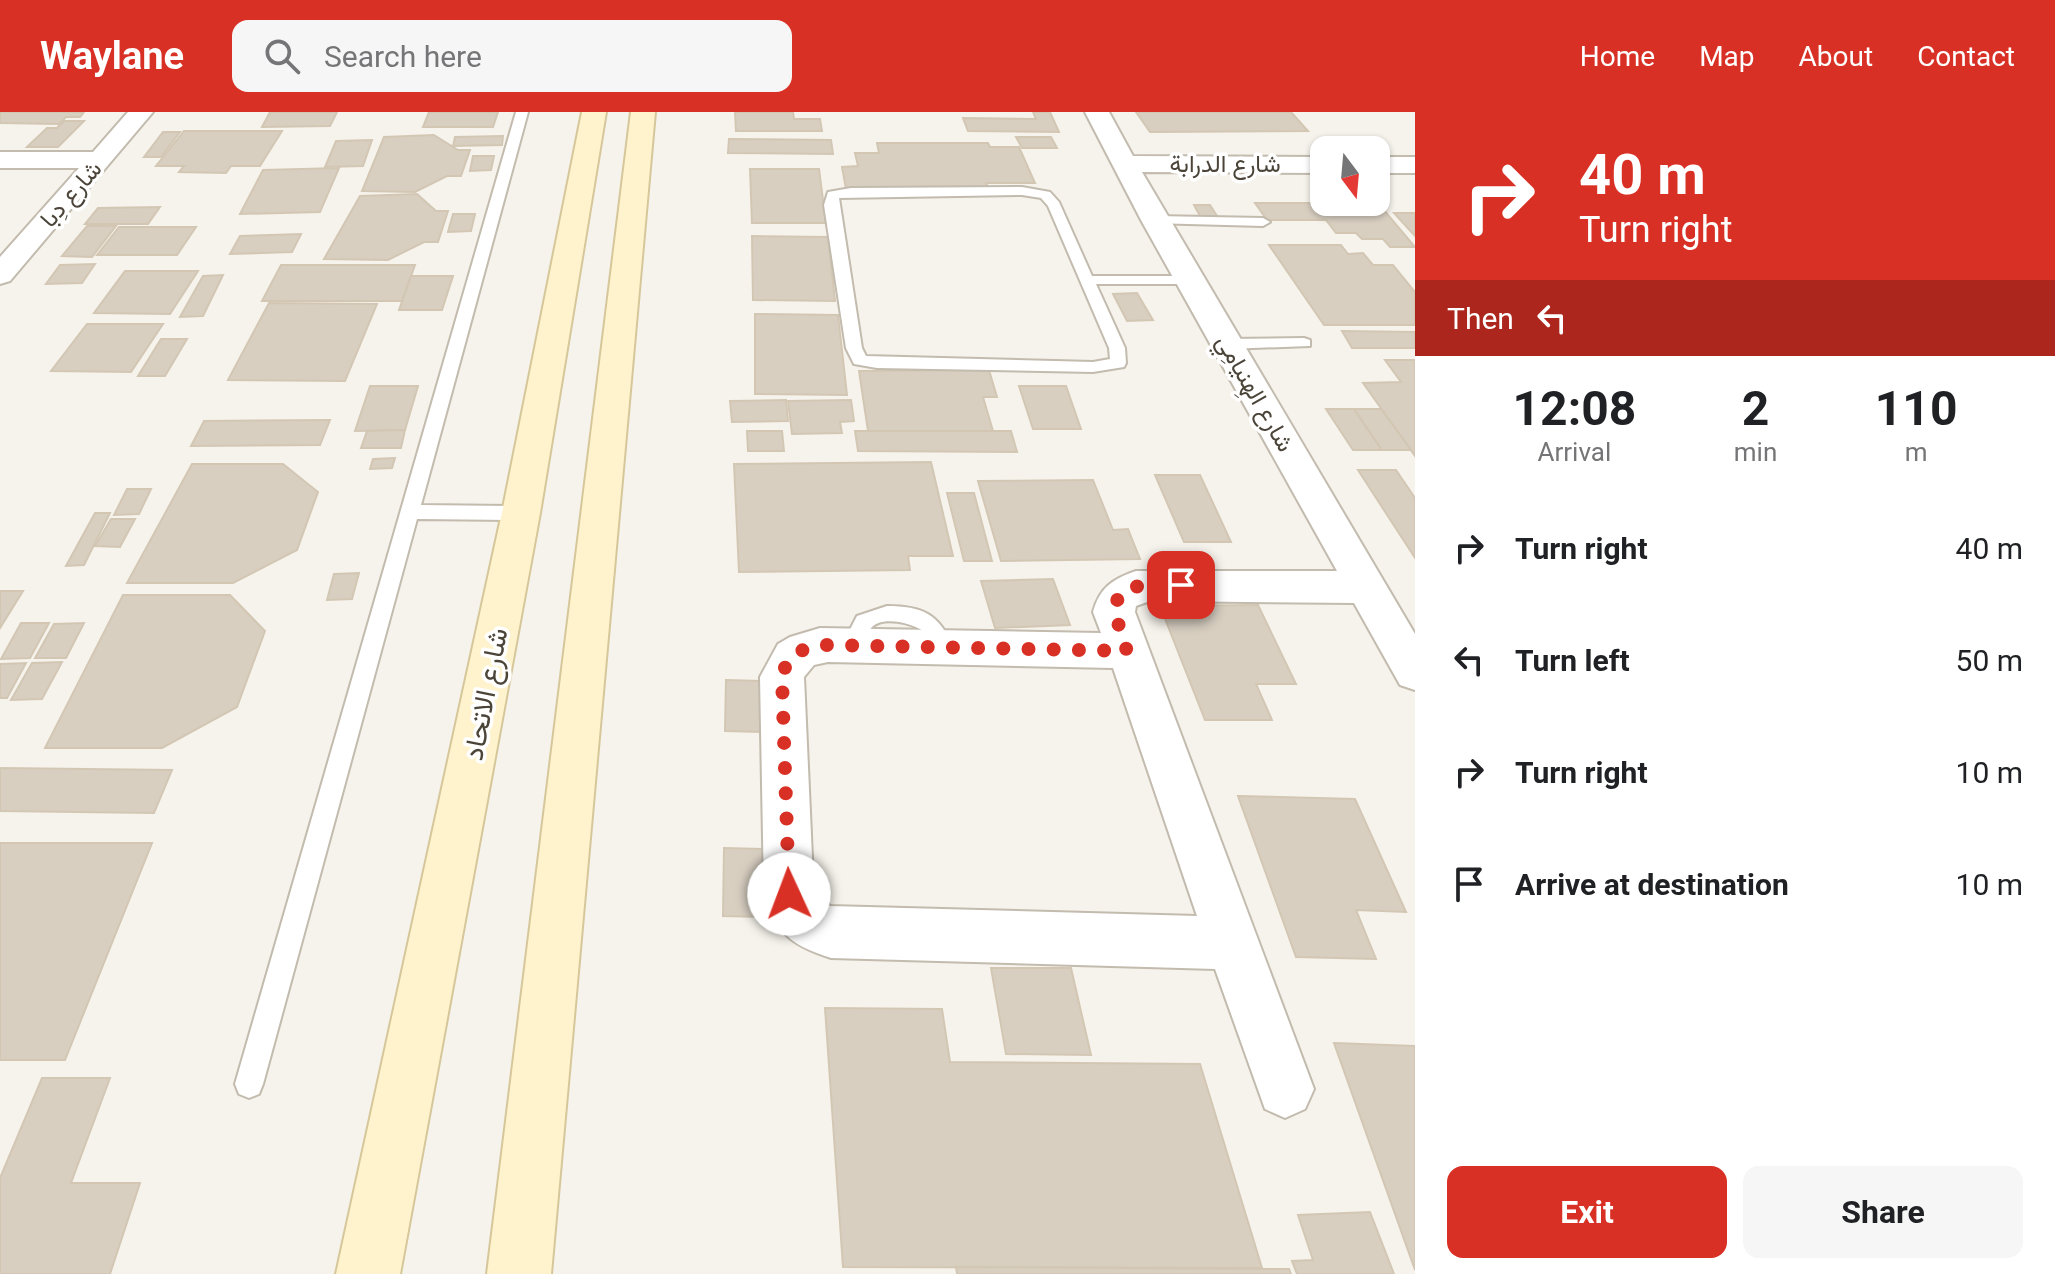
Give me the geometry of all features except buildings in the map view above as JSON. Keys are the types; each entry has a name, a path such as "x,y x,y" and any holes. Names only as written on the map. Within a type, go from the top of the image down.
{"main road":[{"name":"شارع الاتحاد","path":"368,1274 521,513 594,112"},
{"path":"519,1274 643,112"}],"street":[{"name":"شارع دِبا","path":"0,275 141,112"},
{"name":"شارع الهِنيامِي","path":"1097,112 1155,220 1415,672"},
{"path":"0,160 101,160"},
{"name":"شارع الدرابة","path":"1126,164 1310,165"},
{"path":"1390,165 1415,165"},
{"path":"1285,1089 1114,612 1116,601 1123,592 1136,586 1366,587"},
{"path":"1127,651 853,645 806,648 789,660 782,677 789,894 803,919 814,927 842,934 1232,943"}],"lane":[{"path":"249,1084 522,112"},
{"path":"1022,191 1045,195 1054,205 1087,280 1117,348 1118,363 1093,367 869,363 860,360 854,348 830,199 833,195 851,192 1022,191"},
{"path":"1155,220 1263,222"},
{"path":"1087,280 1191,280"},
{"path":"1227,344 1304,343"},
{"path":"409,512 521,513"}],"route":[{"path":"789,894 782,677 784,668 797,653 806,648 828,645 1127,651 1114,612 1116,601 1123,592 1136,586 1181,585"}]}
